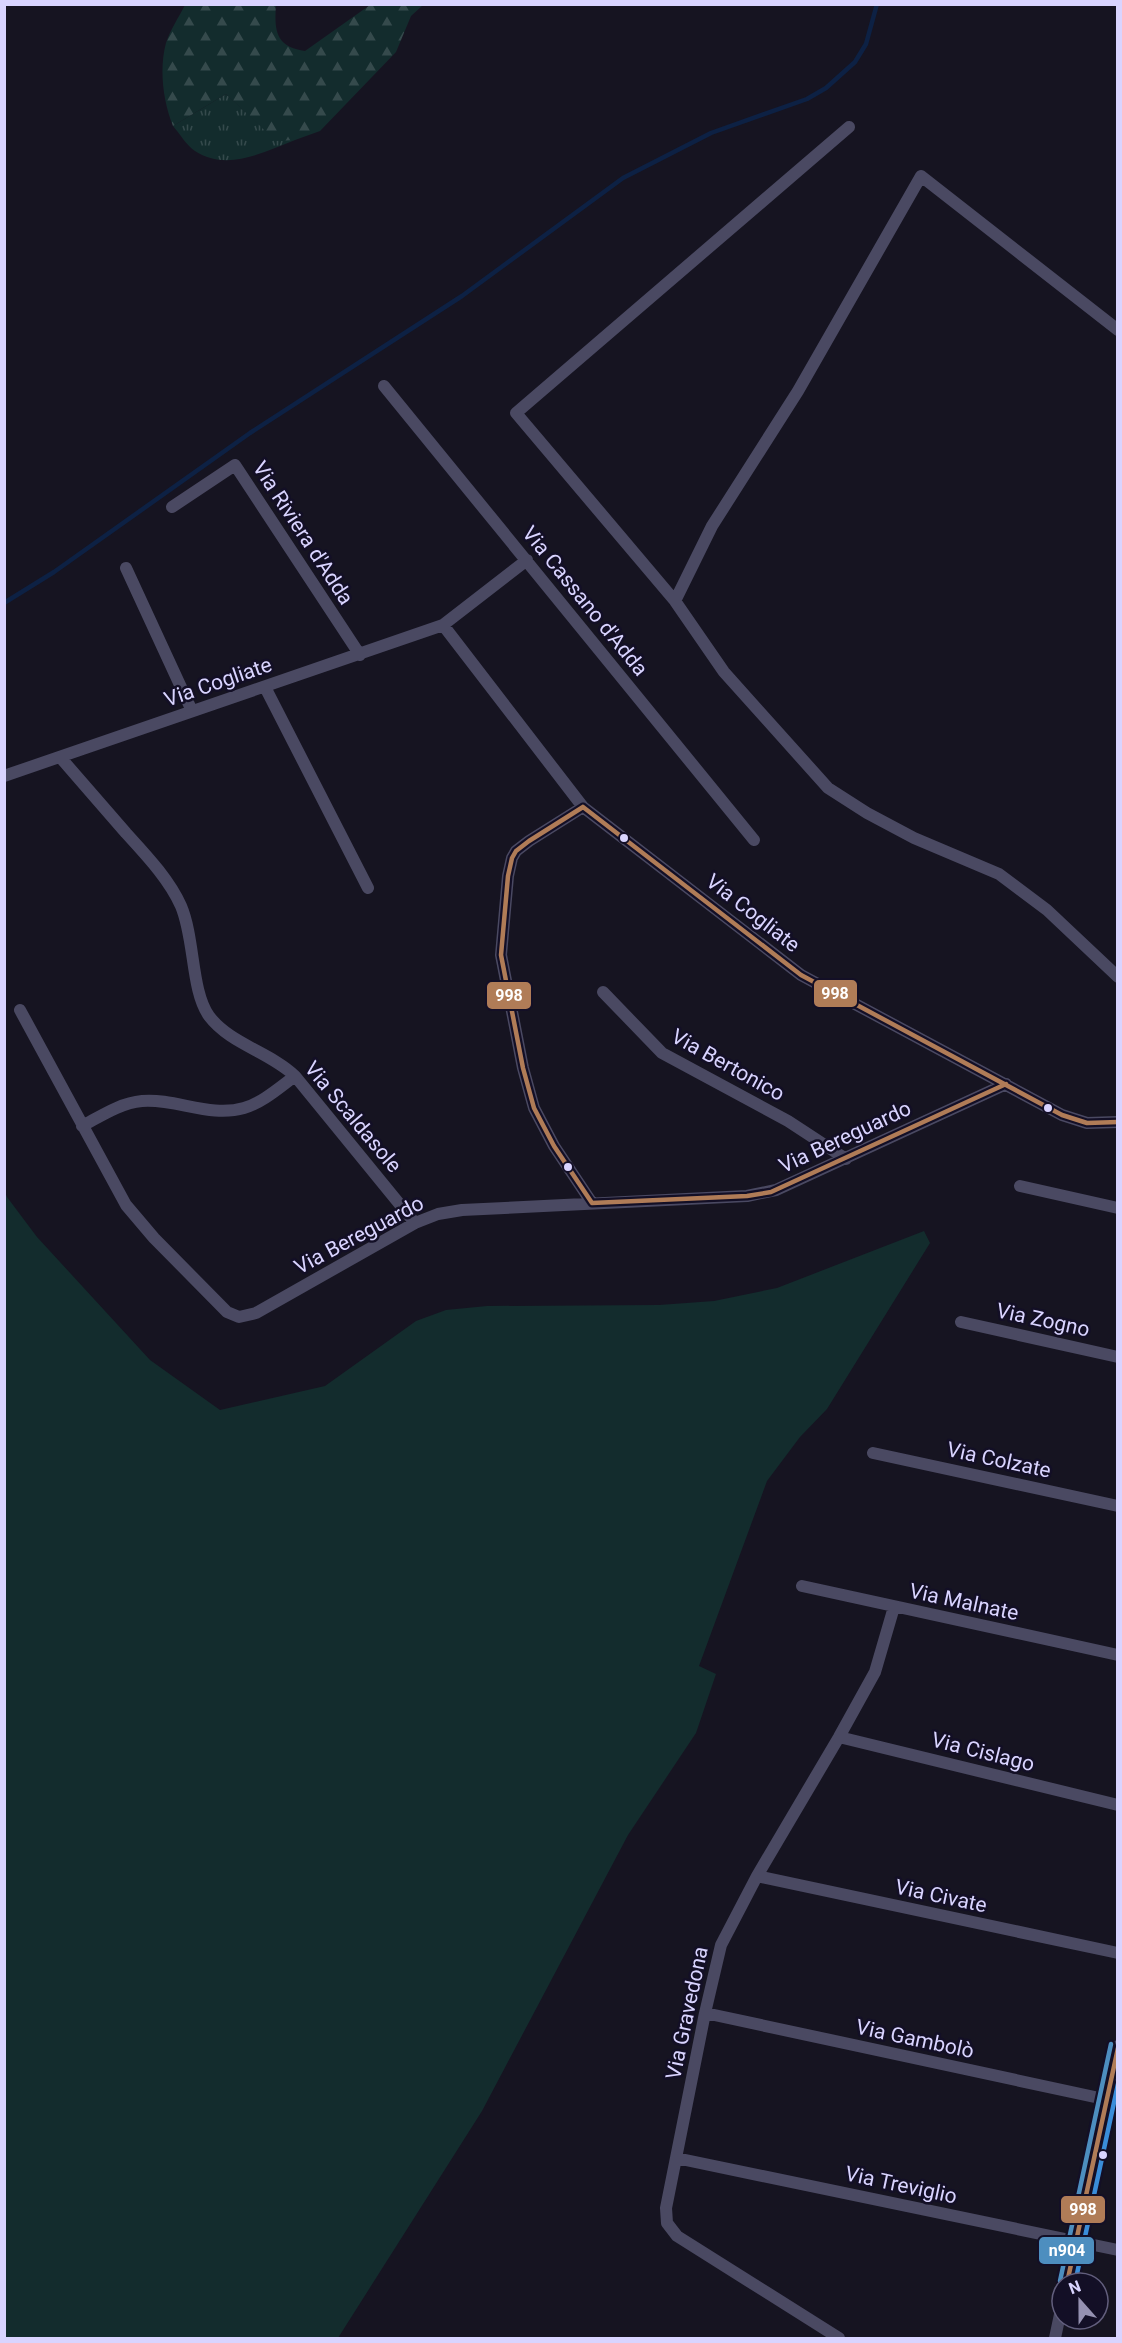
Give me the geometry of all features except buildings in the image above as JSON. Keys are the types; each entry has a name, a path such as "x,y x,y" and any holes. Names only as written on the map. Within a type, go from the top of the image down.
{"street":[{"path":"849,127 516,413 675,601 724,672 828,788 867,813 914,838 999,874 1047,910 1118,976"},
{"path":"675,601 712,526 798,391 921,176 1118,330"},
{"name":"Via Cassano d'Adda","path":"384,386 754,840"},
{"name":"Via Riviera d'Adda","path":"172,507 235,465 360,655"},
{"name":"Via Cogliate","path":"4,776 443,625 527,560"},
{"path":"126,568 192,711"},
{"name":"Via Cogliate","path":"443,625 570,792 584,807 801,975 1074,1120 1087,1123 1118,1122"},
{"path":"265,687 368,888"},
{"name":"Via Scaldasole","path":"60,757 144,853 178,900 190,935 198,991 207,1013 226,1032 280,1063 295,1076 415,1223"},
{"path":"584,807 523,845 512,858 508,876 501,955 523,1068 534,1108 554,1146 592,1203"},
{"name":"Via Bertonico","path":"603,992 634,1027 662,1053 788,1121 846,1159"},
{"name":"Via Bereguardo","path":"20,1010 121,1197 140,1222 227,1312 239,1317 256,1313 415,1223 455,1210 761,1195 846,1159 1006,1084"},
{"path":"82,1126 122,1105 140,1101 223,1111 243,1109 295,1076"},
{"path":"1020,1186 1118,1208"},
{"name":"Via Zogno","path":"961,1322 1118,1357"},
{"name":"Via Colzate","path":"873,1453 1118,1506"},
{"name":"Via Malnate","path":"802,1586 1118,1655"},
{"name":"Via Gravedona","path":"839,2338 673,2233 667,2223 665,2213 721,1945 757,1876 875,1672 894,1607"},
{"name":"Via Cislago","path":"839,1737 1118,1805"},
{"name":"Via Civate","path":"757,1876 1118,1953"},
{"name":"Via Gambolò","path":"705,2013 1112,2101"},
{"path":"1070,2271 1112,2101 1118,2046"},
{"name":"Via Treviglio","path":"676,2158 1118,2250"}],"green space":[{"path":"185,5 276,5 279,36 288,46 305,51 370,5 423,5 411,16 396,52 320,131 295,140 276,141 226,94 173,126 165,96 163,63 168,38"},
{"path":"226,94 276,140 295,140 258,154 233,160 207,157 195,151 173,126"},
{"path":"4,1190 37,1237 150,1360 220,1410 325,1386 416,1321 446,1310 487,1306 659,1305 714,1301 777,1288 924,1231 930,1243 827,1409 800,1437 767,1481 699,1666 716,1674 696,1733 628,1835 482,2111 338,2338 5,2338"}],"waterway":[{"path":"4,603 54,572 250,433 462,296 623,178 711,133 807,99 826,88 855,62 866,44 877,4"}],"transit line":[{"name":"998","path":"583,807 801,975 1062,1115 1087,1123 1118,1122"},
{"name":"998","path":"583,807 529,841 516,851 512,858 508,876 501,955 523,1068 534,1108 554,1146 592,1203"},
{"name":"998","path":"592,1203 747,1196 771,1192 1006,1084"},
{"name":"n904","path":"1062,2271 1111,2044"},
{"name":"998","path":"1070,2271 1118,2048"},
{"path":"1078,2271 1118,2084"}]}
